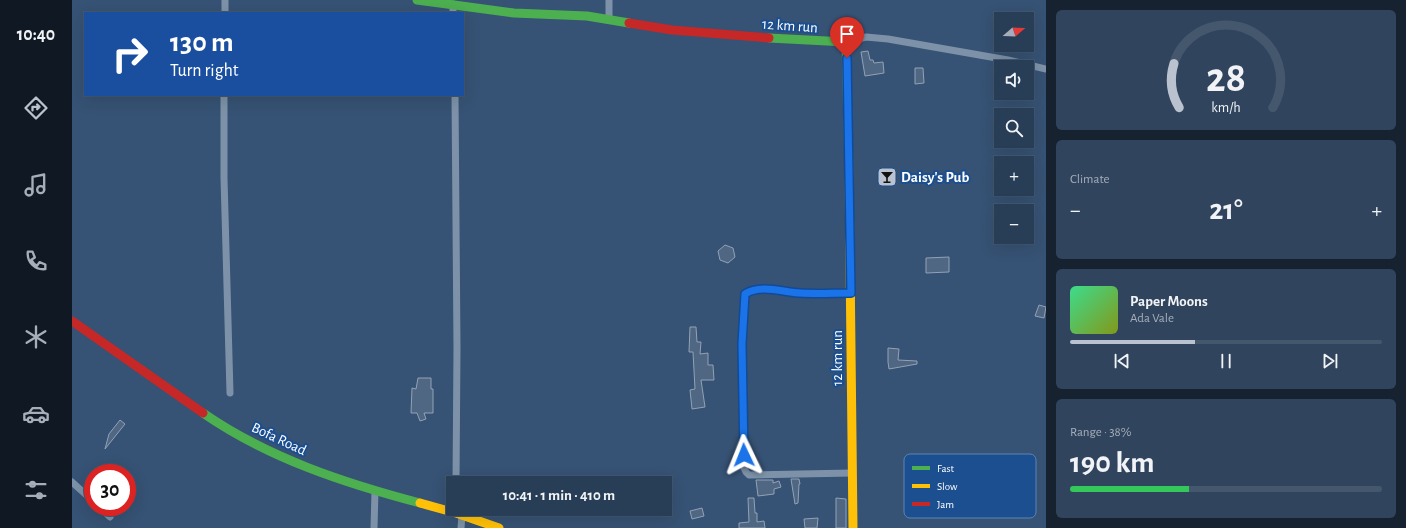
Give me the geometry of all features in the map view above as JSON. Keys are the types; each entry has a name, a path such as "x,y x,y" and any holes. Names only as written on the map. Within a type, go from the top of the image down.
{"street":[{"path":"225,0 225,12"},
{"name":"12 km run","path":"417,0 453,8 514,13 586,16 678,30 765,38 846,42 851,293 853,528"},
{"path":"609,0 609,20"},
{"path":"846,42 866,37 888,39 1008,60 1046,69"},
{"path":"224,96 224,178 230,393"},
{"path":"455,96 457,340 456,476"},
{"path":"851,293 800,293 766,290 749,291 745,294 742,344 744,468 746,472 749,475 852,473"},
{"name":"Bofa Road","path":"72,321 218,424 261,447 335,478 375,491 446,509"},
{"path":"72,482 84,493"},
{"path":"374,528 375,491"},
{"path":"459,516 461,528"},
{"name":"Bofa Road","path":"468,516 500,528"}],"building":[{"path":"868,51 870,60 873,60 874,63 883,62 884,73 865,76 861,52"},
{"path":"915,68 923,68 924,83 915,84"},
{"path":"725,245 733,248 735,257 728,263 720,260 718,251"},
{"path":"949,257 949,272 926,273 926,258"},
{"path":"1039,305 1046,307 1044,318 1035,316"},
{"path":"690,327 696,327 697,342 701,342 700,354 708,353 708,365 713,365 714,380 701,380 705,407 692,409 690,390 695,389 693,352 689,352"},
{"path":"888,348 899,349 898,360 917,361 917,364 889,369"},
{"path":"418,378 431,378 431,389 433,389 433,413 424,413 426,419 420,421 417,413 411,413 412,388 416,389"},
{"path":"120,420 125,424 105,449 109,434"},
{"path":"791,479 799,479 800,484 798,503 795,504"},
{"path":"756,480 773,480 773,483 779,481 781,487 774,489 774,494 758,496"},
{"path":"748,498 754,498 757,522 764,521 765,528 739,528 739,523 749,522"},
{"path":"836,498 846,499 846,528 836,528"},
{"path":"702,508 704,516 692,519 690,511"},
{"path":"818,518 817,528 805,528 804,519"}],"traffic: fast":[{"path":"417,0 514,13 587,16 629,23"},
{"path":"769,38 846,42 849,171"},
{"path":"203,413 228,429 280,456 335,478 420,503"}],"traffic: slow":[{"path":"849,171 853,528"},
{"path":"420,503 456,513 499,528"}],"traffic: jam":[{"path":"629,23 672,30 769,38"},
{"path":"72,321 203,413"}],"place":[{"name":"Daisy's Pub","path":"887,177"}],"route":[{"path":"744,455 742,344 745,294 749,291 755,290 800,293 851,293 847,58"}]}
